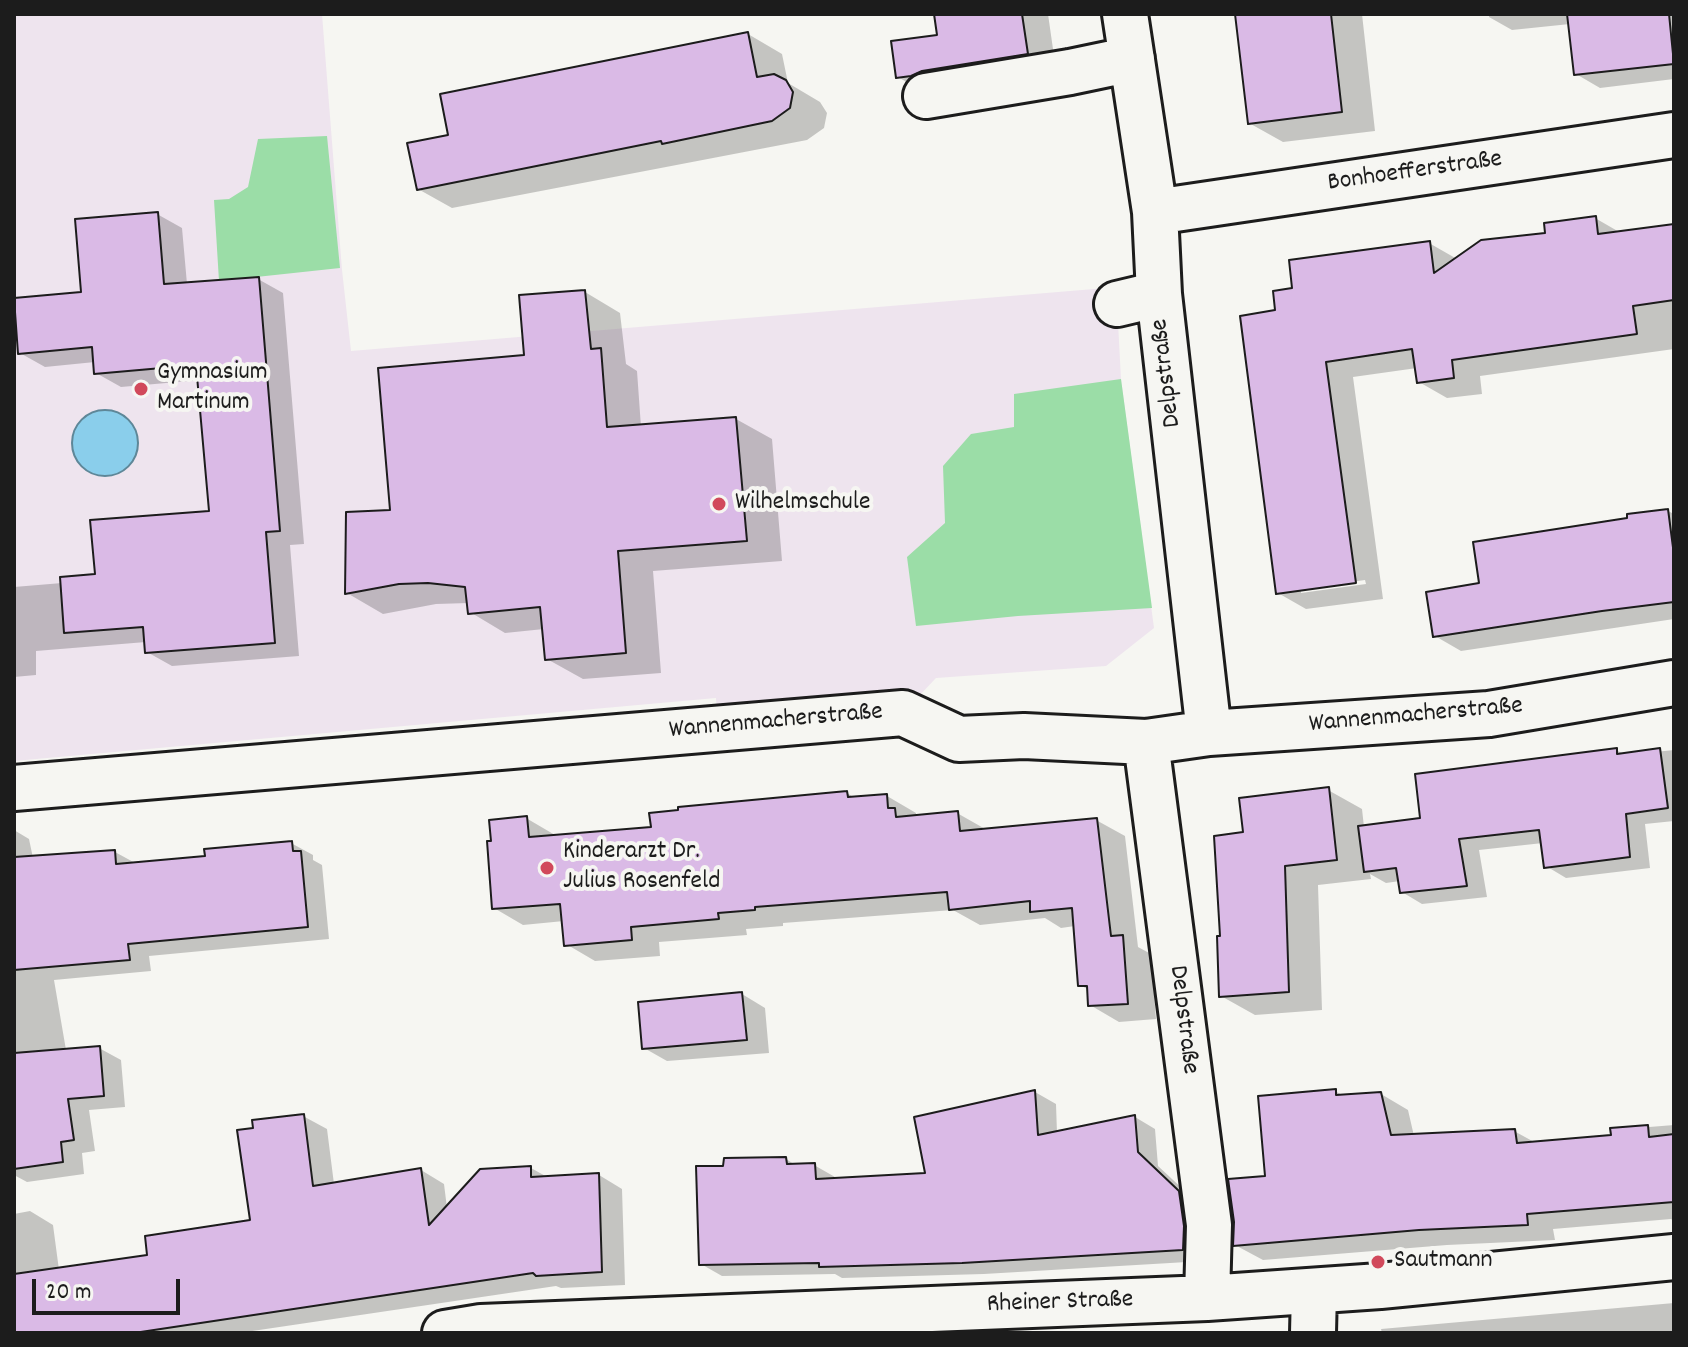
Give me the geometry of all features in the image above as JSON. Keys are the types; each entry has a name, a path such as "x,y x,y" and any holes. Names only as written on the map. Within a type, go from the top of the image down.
{"street":[{"name":"Delpstraße","path":"1125,14 1155,212 1159,294 1209,733"},
{"path":"926,96 1132,59"},
{"name":"Bonhoefferstraße","path":"1155,212 1674,135"},
{"path":"1117,304 1159,294"},
{"name":"Wannenmacherstraße","path":"14,788 694,715 903,713 959,739 1024,736 1146,742 1209,733 1489,714 1674,683"},
{"name":"Delpstraße","path":"1146,742 1209,1225 1207,1298"},
{"name":"Rheiner Straße","path":"445,1333 481,1327 1207,1298 1314,1312 1674,1257"}],"shaded area":[{"name":"Wilhelmschule","path":"14,14 322,14 351,351 1118,287 1121,379 1154,628 1106,666 936,678 903,713 718,728 716,698 14,761"}],"green space":[{"path":"327,136 340,268 219,281 214,200 229,199 248,187 258,139"},
{"path":"1121,379 1152,608 916,626 907,557 945,523 943,466 971,434 1014,427 1014,394"}],"water":[{"path":"105,410 118,413 128,420 135,430 138,443 135,456 128,466 118,473 105,476 92,473 82,466 75,456 72,443 75,430 82,420 92,413"}],"building":[{"path":"934,14 1022,14 1028,54 896,78 891,41 937,35"},
{"path":"1235,14 1331,14 1342,112 1248,124"},
{"path":"1567,14 1669,14 1674,64 1574,75"},
{"path":"748,32 757,77 774,74 786,80 793,92 790,108 772,121 417,190 407,143 448,135 440,94"},
{"path":"158,212 164,284 259,277 280,531 266,532 275,643 145,653 143,627 64,633 60,577 95,574 90,520 209,511 196,365 94,374 92,347 18,354 14,298 81,292 75,219"},
{"path":"1596,216 1598,234 1674,224 1674,300 1633,306 1637,334 1452,360 1454,378 1417,383 1412,349 1326,362 1356,583 1276,594 1240,316 1275,310 1273,291 1292,288 1289,260 1430,241 1434,273 1481,240 1545,233 1544,223"},
{"path":"585,290 591,349 601,348 607,427 736,417 747,541 618,551 626,653 545,660 540,607 468,614 465,587 399,584 345,594 346,512 390,510 378,368 524,355 519,295"},
{"path":"1668,509 1674,555 1674,602 1433,637 1426,592 1479,583 1473,542"},
{"path":"1617,748 1617,754 1660,748 1668,808 1626,814 1630,857 1544,868 1539,830 1459,839 1467,886 1400,893 1396,868 1364,872 1358,826 1420,818 1415,774"},
{"path":"1329,787 1337,860 1285,866 1289,992 1219,997 1217,936 1220,936 1214,836 1243,832 1239,798"},
{"path":"847,791 848,797 887,794 888,808 895,808 896,817 958,811 960,831 1097,818 1111,936 1123,935 1128,1004 1088,1006 1087,986 1078,986 1072,908 1030,912 1030,901 949,910 947,892 755,907 755,910 718,913 719,919 631,927 632,940 564,946 560,904 492,909 487,841 491,841 489,820 527,816 529,837 651,827 649,813 678,810 678,807"},
{"path":"292,841 293,851 301,851 308,927 128,944 130,960 14,970 14,857 115,850 116,864 205,856 204,849"},
{"path":"742,992 747,1040 642,1049 638,1002"},
{"path":"100,1046 104,1096 68,1099 74,1140 61,1142 63,1162 14,1169 14,1053"},
{"path":"1336,1089 1336,1095 1381,1092 1391,1135 1515,1129 1517,1143 1611,1135 1610,1128 1648,1125 1649,1137 1674,1134 1674,1202 1527,1214 1528,1225 1419,1230 1233,1246 1234,1222 1228,1179 1265,1176 1258,1096"},
{"path":"1035,1090 1038,1135 1135,1115 1138,1152 1179,1191 1184,1226 1183,1250 962,1263 819,1267 819,1263 699,1265 696,1166 723,1166 724,1158 786,1157 787,1164 815,1163 816,1179 925,1173 914,1117"},
{"path":"304,1114 313,1186 421,1168 429,1225 480,1169 531,1166 531,1177 599,1173 602,1272 536,1276 533,1273 134,1333 14,1333 14,1274 147,1255 145,1236 250,1220 237,1130 253,1128 252,1120"}],"place":[{"name":"Gymnasium Martinum","path":"141,389"},
{"name":"Wilhelmschule","path":"719,504"},
{"name":"Kinderarzt Dr. Julius Rosenfeld","path":"547,868"},
{"name":"Sautmann","path":"1378,1262"}]}
